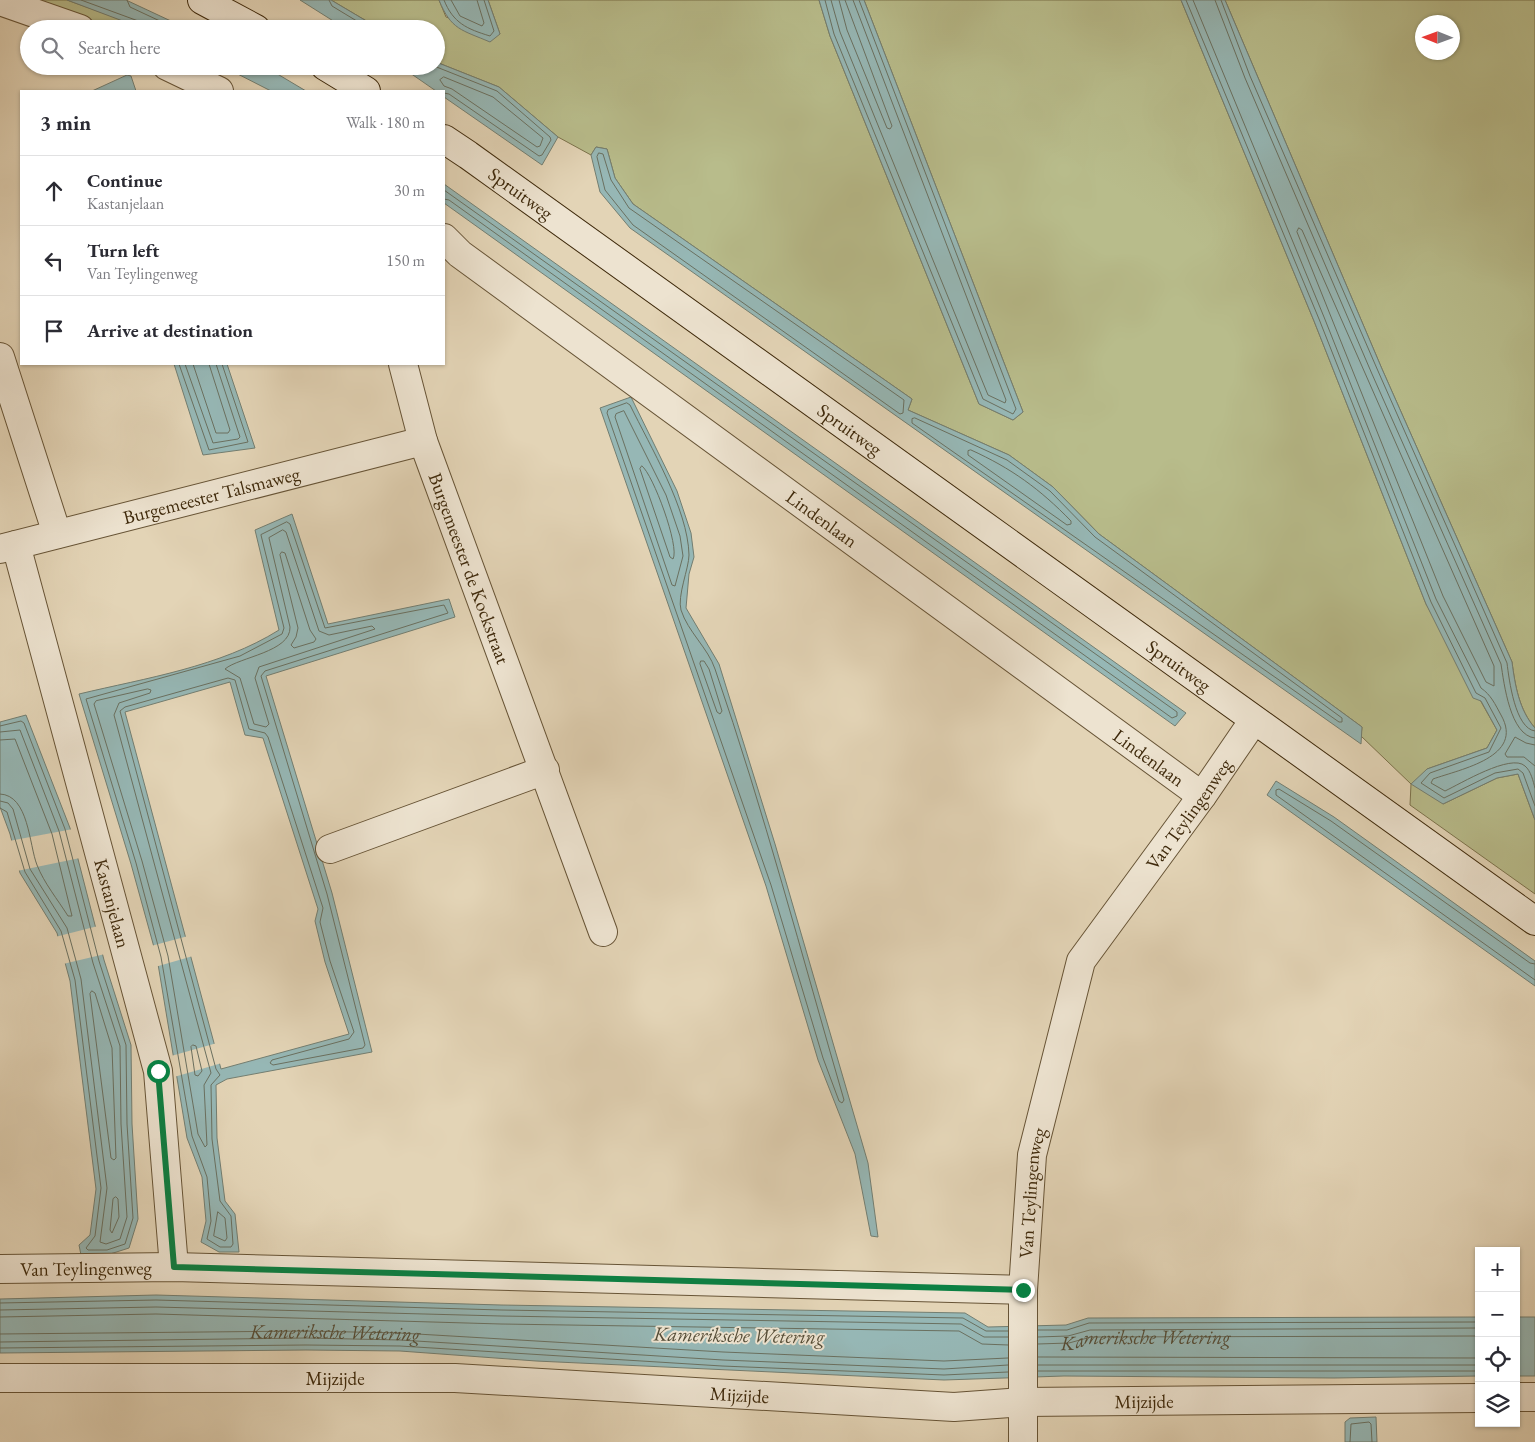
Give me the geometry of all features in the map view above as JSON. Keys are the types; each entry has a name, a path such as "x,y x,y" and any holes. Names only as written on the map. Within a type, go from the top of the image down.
{"street":[{"path":"202,0 239,20"},
{"path":"0,1 54,20"},
{"path":"186,75 217,90"},
{"path":"340,75 364,90"},
{"name":"Spruitweg","path":"445,141 468,155 1254,720"},
{"name":"Lindenlaan","path":"449,254 1202,796"},
{"path":"0,357 57,534"},
{"name":"Burgemeester de Kockstraat","path":"403,365 423,441 603,932"},
{"name":"Burgemeester Talsmaweg","path":"8,547 423,441"},
{"name":"Kastanjelaan","path":"8,547 158,1071 174,1267"},
{"path":"1254,720 1535,921"},
{"name":"Van Teylingenweg","path":"0,1270 174,1267 1023,1290 1032,1155 1081,961 1202,796 1254,720"},
{"path":"330,849 545,770"},
{"path":"1022,1442 1024,1391 1023,1290"},
{"name":"Mijzijde","path":"0,1378 446,1378 954,1408 1024,1391 1475,1398"},
{"path":"1520,1398 1535,1397"}],"green space":[{"path":"31,0 67,0 122,20 84,20"},
{"path":"331,0 439,0 446,17 500,34 488,0 819,0 830,36 979,404 1013,420 1023,412 864,0 1181,0 1314,321 1426,604 1497,730 1487,748 1427,769 1443,804 1497,778 1518,774 1535,820 1535,894 1410,805 1411,784 1361,736 1362,727 1099,534 1053,487 1009,455 908,410 912,399 633,204 615,178 607,149 596,147 591,155 558,137 499,87 445,66 445,20 365,20"},
{"path":"1225,0 1535,0 1535,728 1521,705 1512,662 1382,369"}],"water":[{"path":"67,0 126,0 169,20 120,20"},
{"path":"300,0 331,0 365,20 332,20"},
{"path":"439,0 488,0 500,34 490,42 458,28 448,18"},
{"path":"819,0 864,0 1023,412 1013,420 979,404 830,36"},
{"path":"1181,0 1225,0 1382,369 1512,662 1521,705 1535,728 1535,820 1518,774 1497,778 1443,804 1411,784 1427,769 1487,748 1497,730 1481,701 1473,698 1426,604 1314,321"},
{"path":"445,66 499,87 558,137 542,165 445,98 445,90 435,90 413,75 445,75"},
{"path":"127,75 131,76 136,90 94,90"},
{"path":"240,75 279,75 304,90 269,90"},
{"path":"596,147 607,149 615,178 633,204 912,399 908,410 1009,455 1053,487 1099,534 1362,727 1361,744 630,228 600,192 591,155"},
{"path":"445,185 1186,713 1175,726 445,204"},
{"path":"174,365 227,365 255,448 203,455"},
{"path":"631,397 677,491 691,533 694,557 689,574 686,608 719,664 775,844 868,1163 878,1237 871,1236 855,1154 818,1060 766,886 600,408"},
{"path":"292,514 328,624 449,599 455,617 266,676 332,893 372,1052 227,1079 216,1085 217,1138 225,1201 235,1214 239,1252 219,1252 201,1242 206,1221 202,1177 187,1138 157,958 131,864 79,694 182,670 207,662 256,643 279,630 255,530","holes":["230,682 245,735 263,738 318,909 315,921 325,962 349,1034 221,1069 125,712"]},
{"path":"26,715 70,828 104,960 131,1045 132,1124 138,1219 129,1248 107,1255 81,1255 79,1245 90,1235 96,1189 70,981 57,933 20,873 10,834 0,807 0,722"},
{"path":"1276,781 1334,817 1535,961 1535,986 1267,795"},
{"name":"Kameriksche Wetering","path":"156,1295 501,1305 965,1313 988,1327 1066,1325 1088,1318 1475,1317 1475,1376 1334,1378 1064,1376 944,1380 536,1361 400,1351 0,1353 0,1299"},
{"path":"1520,1317 1535,1317 1535,1376 1520,1376"},
{"path":"1376,1417 1377,1442 1345,1442 1345,1422 1350,1418"}],"pier":[{"path":"73,829 80,858 17,871 9,841"},
{"path":"98,926 105,954 63,964 55,937"},
{"path":"188,936 193,956 155,967 151,946"},
{"path":"217,1043 222,1063 174,1077 171,1056"}],"route":[{"path":"158,1071 174,1267 1023,1290"}]}
